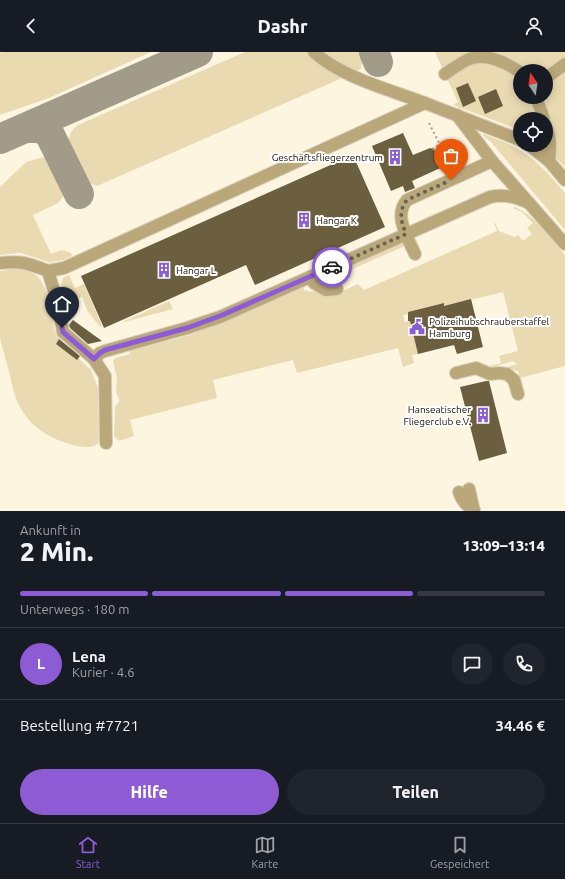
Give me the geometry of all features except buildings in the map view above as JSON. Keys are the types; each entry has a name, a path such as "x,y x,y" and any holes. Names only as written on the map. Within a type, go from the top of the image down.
{"lane":[{"path":"314,52 331,66 350,75 513,137"},
{"path":"445,74 467,60 476,57 496,60 513,68"},
{"path":"553,73 565,64"},
{"path":"0,262 27,262 48,271 64,268 425,103"},
{"path":"457,115 492,161 565,244"},
{"path":"538,152 549,161 565,180"},
{"path":"549,152 549,161"},
{"path":"415,254 401,219 402,205 407,200 492,161"},
{"path":"94,359 105,350 181,330 220,316 490,197 504,195 511,196 529,203"},
{"path":"48,271 57,301 63,332 94,359 105,376 106,443"},
{"path":"310,276 314,283 326,290 337,289"},
{"path":"456,373 476,368 490,374 499,372 507,374 514,380 518,394"},
{"path":"464,491 474,511"}],"path":[{"path":"429,123 443,153 446,154 450,164"},
{"path":"432,149 440,145"}],"shaded area":[{"path":"151,52 49,98 0,115 0,53"},
{"path":"245,52 363,52 361,69 340,79 97,186 89,182 73,154 69,138 72,130 78,125"},
{"path":"435,52 565,52 565,167 550,152 553,152 553,112 513,112 513,127 453,105 458,102"},
{"path":"484,134 513,146 513,152 523,152 547,172 565,193 565,230 491,142 483,136"},
{"path":"43,157 51,161 65,192 58,203 33,215 51,254 62,250 71,253 72,256 64,260 49,262 21,253 0,255 0,187 26,162"},
{"path":"515,207 523,211 537,222 565,255 565,366 520,378 518,371 504,368 517,364 513,361 489,368 489,366 501,363 499,356 518,351 503,292 444,306 444,303 408,312 408,314 403,315 405,322 410,321 418,354 412,355 414,363 403,367 398,348 297,373 293,360 213,380 217,398 130,420 134,436 119,441 114,436 115,407 119,402 116,392 117,378 113,361 115,358 130,354 129,351 190,335 304,287 304,290 312,292 315,290 338,293 358,284 364,290 497,231 494,223 499,231 515,237 518,235 523,241 532,234 527,228 533,223 522,212 513,208"},
{"path":"402,243 407,245 339,275 338,272"},
{"path":"13,269 29,271 40,279 47,292 55,330 60,338 56,344 77,359 78,358 91,370 98,388 99,442 97,445 81,447 53,438 39,429 26,417 17,401 0,336 0,271"},
{"path":"69,275 75,288 84,284 102,326 100,327 87,310 82,297 70,302 67,300 61,284 63,278"},
{"path":"169,301 173,309 124,322 124,321"}],"taxiway":[{"path":"0,139 198,52"},
{"path":"374,52 378,62"},
{"path":"27,128 42,128 50,135 79,194"}],"way so far":[{"path":"332,267 406,234 401,219 402,205 407,200 451,180"}],"place":[{"name":"Geschäftsfliegerzentrum","path":"395,157"},
{"name":"Hangar K","path":"304,220"},
{"name":"Hangar L","path":"164,270"},
{"name":"Polizeihubschrauberstaffel Hamburg","path":"417,327"},
{"name":"Hanseatischer Fliegerclub e.V.","path":"483,415"}],"route":[{"path":"62,328 63,332 94,359 105,350 155,338 220,316 332,267"}]}
